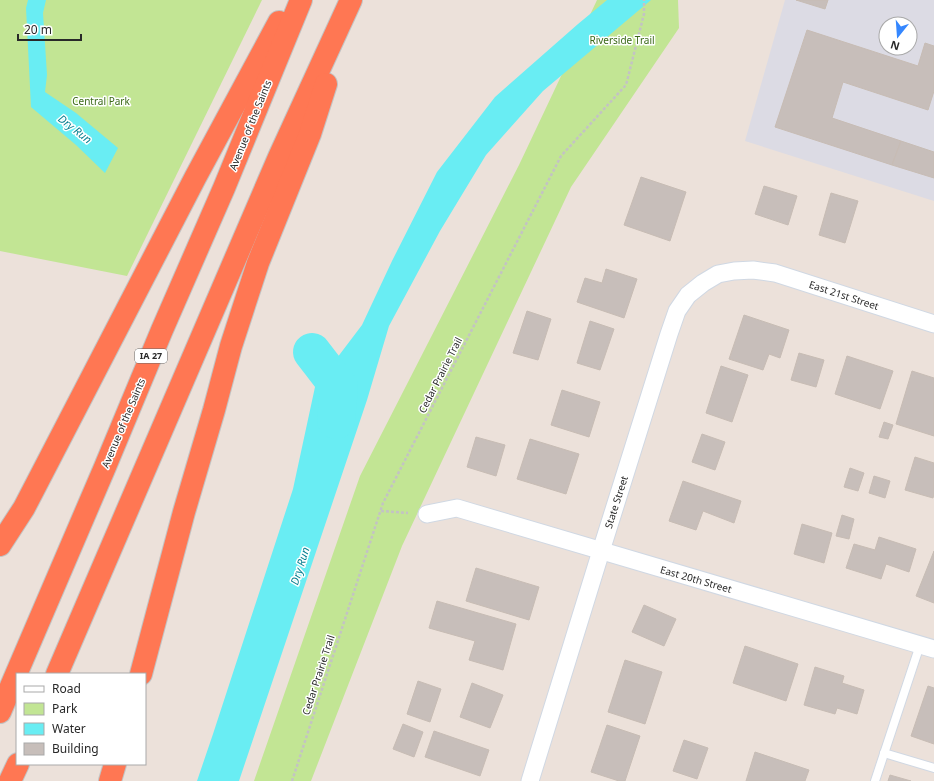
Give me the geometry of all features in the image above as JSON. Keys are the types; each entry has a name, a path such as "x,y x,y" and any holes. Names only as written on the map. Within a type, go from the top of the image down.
{"highway":[{"path":"0,546 24,508 194,178 291,0"},
{"name":"Avenue of the Saints","path":"17,673 99,482 162,330 224,188 301,0"},
{"path":"58,673 276,164 352,0"},
{"path":"141,673 184,512 231,346 258,263 310,134 352,0"},
{"name":"Avenue of the Saints","path":"0,712 16,675"},
{"path":"10,781 18,765"},
{"path":"110,781 115,765"}],"street":[{"name":"East 21st Street","path":"752,270 775,273 934,324"},
{"name":"State Street","path":"530,781 677,311 688,294 718,274 752,270"},
{"name":"East 20th Street","path":"427,514 457,508 927,647"}],"lane":[{"path":"875,781 884,753 927,647"},
{"path":"884,753 934,768"}],"path":[{"name":"Cedar Prairie Trail","path":"292,781 384,503 561,156 626,85 644,14 644,0"},
{"path":"381,511 427,514"}],"shaded area":[{"path":"785,0 934,0 934,201 745,141"}],"green space":[{"name":"Central Park","path":"0,0 262,0 127,276 0,251"},
{"name":"Riverside Trail","path":"597,0 678,0 679,28 571,187 402,546 311,781 254,781 360,476 519,165"}],"water":[{"path":"28,0 46,0 43,13 47,75 45,92 76,113 118,148 105,173 76,145 31,107 26,8"},
{"path":"607,0 651,0 543,91 486,155 440,231 389,326 367,400 239,781 197,781 293,489 315,387 362,325 392,261 437,172 495,97"}],"building":[{"path":"796,0 828,0 825,9"},
{"path":"807,30 878,53 878,56 887,56 918,66 925,43 934,46 934,91 928,110 843,82 832,118 901,141 892,165 775,127"},
{"path":"901,141 934,152 934,178 892,165"},
{"path":"641,177 686,192 670,241 624,225"},
{"path":"764,186 797,196 788,225 755,214"},
{"path":"831,193 858,201 845,243 819,235"},
{"path":"606,269 637,279 624,318 577,302 585,278 602,283"},
{"path":"527,311 551,319 538,360 513,353"},
{"path":"744,315 789,330 780,358 769,354 763,370 729,359"},
{"path":"590,321 614,329 600,370 577,363"},
{"path":"799,353 824,360 816,387 791,380"},
{"path":"847,356 893,371 880,409 835,394"},
{"path":"721,366 748,375 732,422 706,413"},
{"path":"912,371 934,378 934,436 896,424"},
{"path":"562,390 600,402 589,437 551,425"},
{"path":"884,422 893,425 888,439 879,437"},
{"path":"702,434 725,442 715,470 692,462"},
{"path":"476,437 505,445 496,476 467,467"},
{"path":"530,439 579,454 566,494 517,479"},
{"path":"915,457 934,463 933,498 905,490"},
{"path":"850,468 864,473 858,491 844,487"},
{"path":"874,476 890,481 885,498 869,493"},
{"path":"683,481 741,501 734,523 703,511 696,530 669,521"},
{"path":"842,515 854,519 849,539 836,536"},
{"path":"802,524 832,533 824,563 794,554"},
{"path":"879,537 916,549 909,572 886,564 881,579 846,568 854,544 875,550"},
{"path":"934,551 934,603 916,596"},
{"path":"476,568 539,587 529,620 466,601"},
{"path":"437,601 516,624 503,670 469,660 475,641 429,628"},
{"path":"644,605 676,619 664,646 632,632"},
{"path":"745,646 798,664 786,701 733,683"},
{"path":"625,660 662,672 645,724 608,712"},
{"path":"815,667 844,676 842,683 864,690 857,714 837,708 835,714 804,705"},
{"path":"418,681 441,689 430,722 407,714"},
{"path":"472,683 503,695 490,728 460,717"},
{"path":"928,686 934,688 934,744 911,736"},
{"path":"403,724 423,732 414,757 393,749"},
{"path":"607,725 640,736 625,781 619,781 591,772"},
{"path":"434,731 489,750 480,776 425,757"},
{"path":"684,740 708,748 697,779 673,771"},
{"path":"755,752 809,770 805,781 746,781"},
{"path":"890,775 911,781 888,781"}],"waterway":[{"name":"Dry Run","path":"312,352 339,387 336,420"}]}
